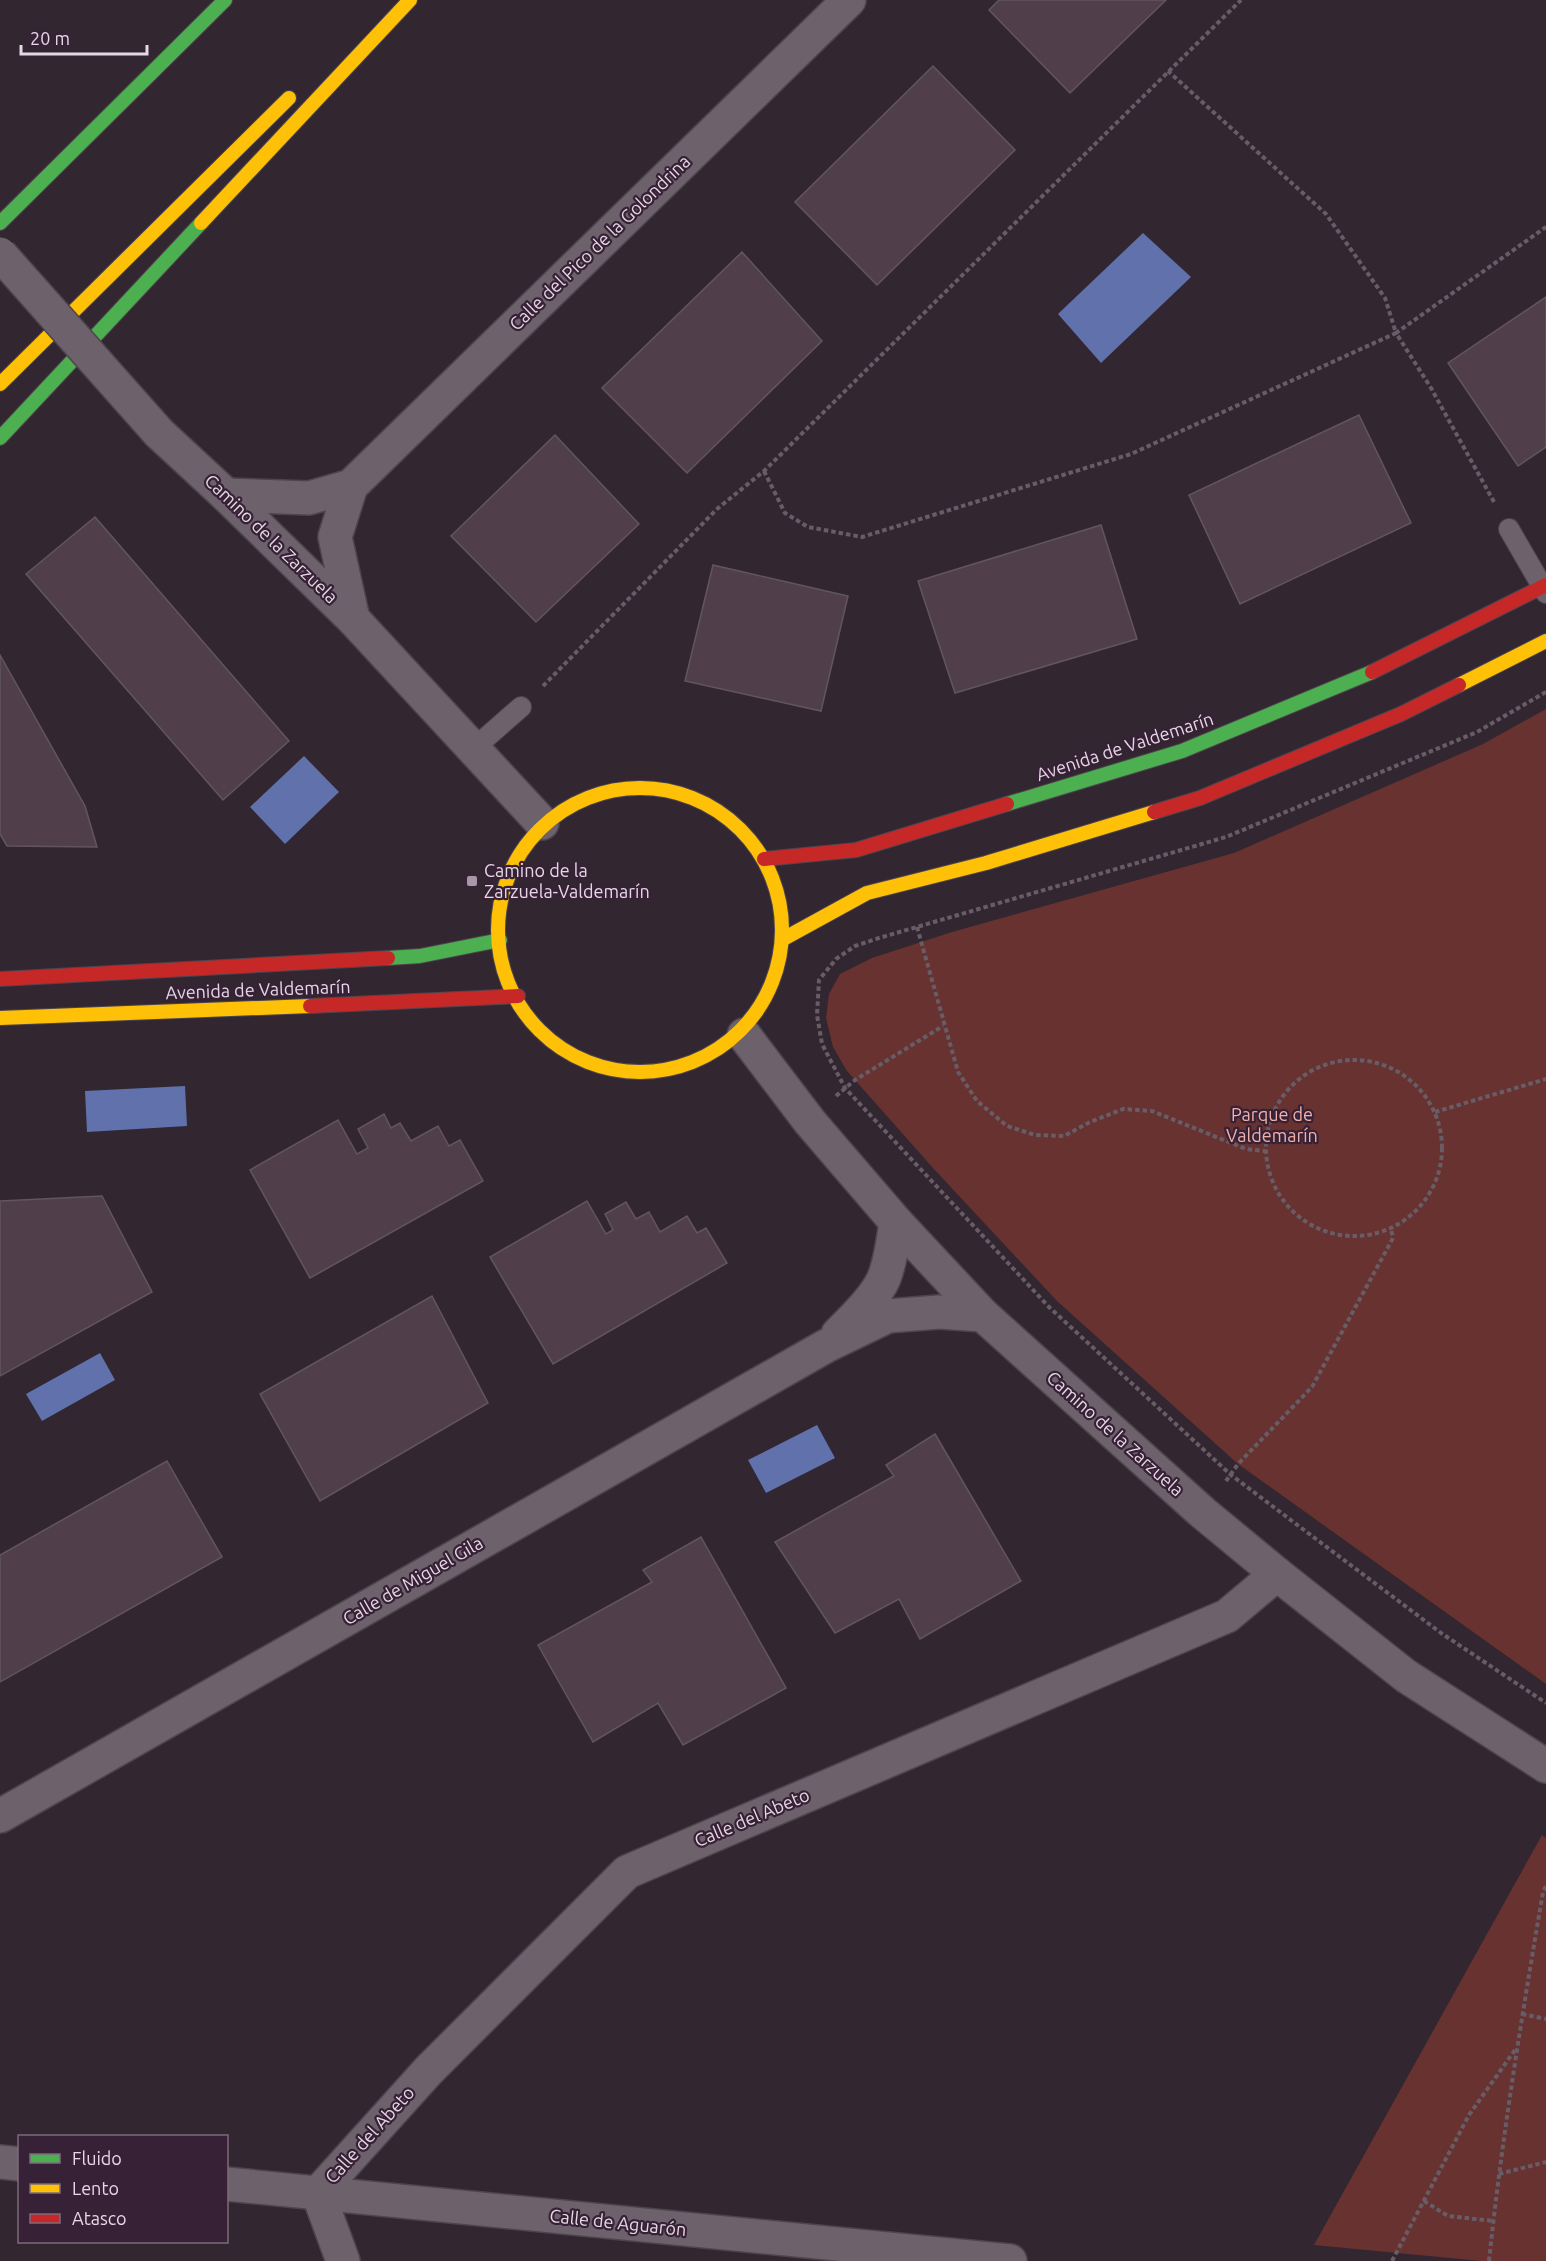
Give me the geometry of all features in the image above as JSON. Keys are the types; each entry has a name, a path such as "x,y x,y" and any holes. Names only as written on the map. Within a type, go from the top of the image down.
{"main road":[{"path":"0,223 225,0"},
{"path":"0,438 410,0"},
{"path":"0,384 296,92"},
{"name":"Avenida de Valdemarín","path":"764,859 856,850 1182,751 1380,669 1545,589"},
{"path":"785,938 867,893 986,863 1200,798 1401,714 1546,641"},
{"path":"626,789 664,791 701,803 730,821 764,859 785,938 774,990 744,1035 679,1071 605,1070 540,1033 502,970 497,917 502,888 511,866 525,843 542,824 585,797 626,789"},
{"name":"Avenida de Valdemarín","path":"0,979 420,956 500,940"},
{"name":"Avenida de Valdemarín","path":"0,1018 421,1002 518,996"}],"street":[{"name":"Calle del Pico de la Golondrina","path":"353,619 335,537 351,486 849,0"},
{"name":"Camino de la Zarzuela","path":"0,254 159,433 353,619 542,824"},
{"name":"Calle del Pico de la Golondrina","path":"226,495 309,498 351,486"},
{"name":"Camino de la Zarzuela","path":"744,1035 810,1122 896,1222 982,1315 1202,1512 1277,1574 1406,1676 1546,1766"},
{"name":"Calle de Miguel Gila","path":"826,1346 857,1314 883,1281 890,1260 896,1222"},
{"name":"Calle de Miguel Gila","path":"0,1815 826,1346 888,1316 939,1312 982,1315"},
{"name":"Calle del Abeto","path":"318,2193 428,2071 627,1872 1227,1616 1277,1574"},
{"path":"0,2162 18,2164"},
{"name":"Calle de Aguarón","path":"228,2184 1010,2261"},
{"path":"318,2193 343,2261"}],"lane":[{"path":"1509,529 1545,589"},
{"path":"472,750 521,707"}],"path":[{"path":"521,707 717,509 764,471 1241,0"},
{"path":"1168,71 1326,214 1386,298 1396,333 1431,388 1509,529"},
{"path":"764,471 784,513 808,527 862,537 1131,454 1396,333 1546,227"},
{"path":"1546,692 1477,732 1226,837 855,946 836,959 819,980 817,1015 822,1044 845,1088 1049,1307 1231,1475 1441,1633 1546,1703"},
{"path":"917,927 958,1072 977,1101 1007,1126 1035,1135 1064,1136 1090,1122 1124,1109 1152,1112 1246,1149 1265,1151"},
{"path":"810,1122 855,1080 944,1026"},
{"path":"1351,1060 1385,1065 1414,1084 1434,1112 1443,1146 1437,1179 1418,1209 1391,1229 1356,1237 1323,1232 1293,1213 1273,1185 1265,1151 1271,1117 1289,1088 1317,1068 1351,1060"},
{"path":"1434,1112 1546,1079"},
{"path":"1202,1512 1231,1475 1312,1387 1393,1238 1391,1229"},
{"path":"1489,2261 1522,2014 1543,1892 1546,1886"},
{"path":"1522,2014 1546,2019"},
{"path":"1392,2261 1469,2115 1517,2048"},
{"path":"1499,2174 1546,2162"},
{"path":"1424,2201 1448,2216 1493,2221"}],"green space":[{"name":"Parque de Valdemarín","path":"1546,709 1546,1684 1238,1464 1057,1301 933,1168 847,1071 833,1047 826,1018 829,994 840,974 872,958 952,932 1234,853 1483,744"},
{"path":"1542,1835 1546,1838 1546,2261 1481,2261 1314,2245"}],"water":[{"path":"1143,233 1191,277 1101,363 1058,314"},
{"path":"304,756 339,792 285,844 250,807"},
{"path":"185,1086 187,1126 87,1132 85,1091"},
{"path":"100,1353 115,1380 42,1421 26,1394"},
{"path":"817,1425 835,1458 766,1493 748,1460"}],"building":[{"path":"999,0 1166,0 1070,93 989,10"},
{"path":"933,66 1015,150 877,285 795,202"},
{"path":"742,252 822,341 687,473 602,388"},
{"path":"1546,297 1546,447 1518,466 1448,363"},
{"path":"1359,415 1411,523 1240,604 1189,495"},
{"path":"555,435 639,524 536,622 451,536"},
{"path":"95,517 289,741 223,800 26,574"},
{"path":"1101,525 1137,639 955,693 918,581"},
{"path":"713,565 848,596 821,711 685,681"},
{"path":"0,655 85,806 97,847 7,846 0,834"},
{"path":"384,1114 391,1128 400,1123 411,1141 438,1126 449,1146 460,1140 483,1181 310,1278 250,1170 338,1120 357,1154 368,1148 358,1129"},
{"path":"102,1196 152,1292 0,1376 0,1201"},
{"path":"587,1201 606,1234 613,1230 605,1214 626,1202 636,1219 649,1212 660,1232 687,1216 697,1233 706,1228 727,1263 553,1364 490,1257"},
{"path":"432,1296 488,1403 320,1501 260,1394"},
{"path":"935,1434 1021,1581 920,1639 899,1599 835,1633 775,1542 894,1476 886,1465"},
{"path":"167,1461 222,1557 0,1682 0,1555"},
{"path":"701,1537 786,1688 683,1745 658,1703 593,1742 538,1645 652,1582 643,1570"}],"traffic: fast":[{"path":"0,223 225,0"},
{"path":"0,438 201,223"},
{"path":"1007,804 1182,751 1372,672"},
{"path":"388,958 420,956 500,940"}],"traffic: slow":[{"path":"201,223 410,0"},
{"path":"0,384 289,98"},
{"path":"1459,685 1546,641"},
{"path":"640,788 681,794 707,805 730,820 750,840 765,863 776,889 782,930 776,971 765,997 750,1020 730,1040 707,1055 681,1066 640,1072 599,1066 573,1055 550,1040 530,1020 515,997 504,971 498,930 504,889 515,863 530,840 550,820 573,805 599,794 640,788"},
{"path":"785,938 867,893 986,863 1154,812"},
{"path":"0,1018 310,1006"}],"traffic: jam":[{"path":"1372,672 1546,585"},
{"path":"1154,812 1200,798 1401,714 1459,685"},
{"path":"764,859 856,850 1007,804"},
{"path":"0,979 388,958"},
{"path":"310,1006 518,996"}],"place":[{"name":"Camino de la Zarzuela-Valdemarín","path":"472,881"}]}
